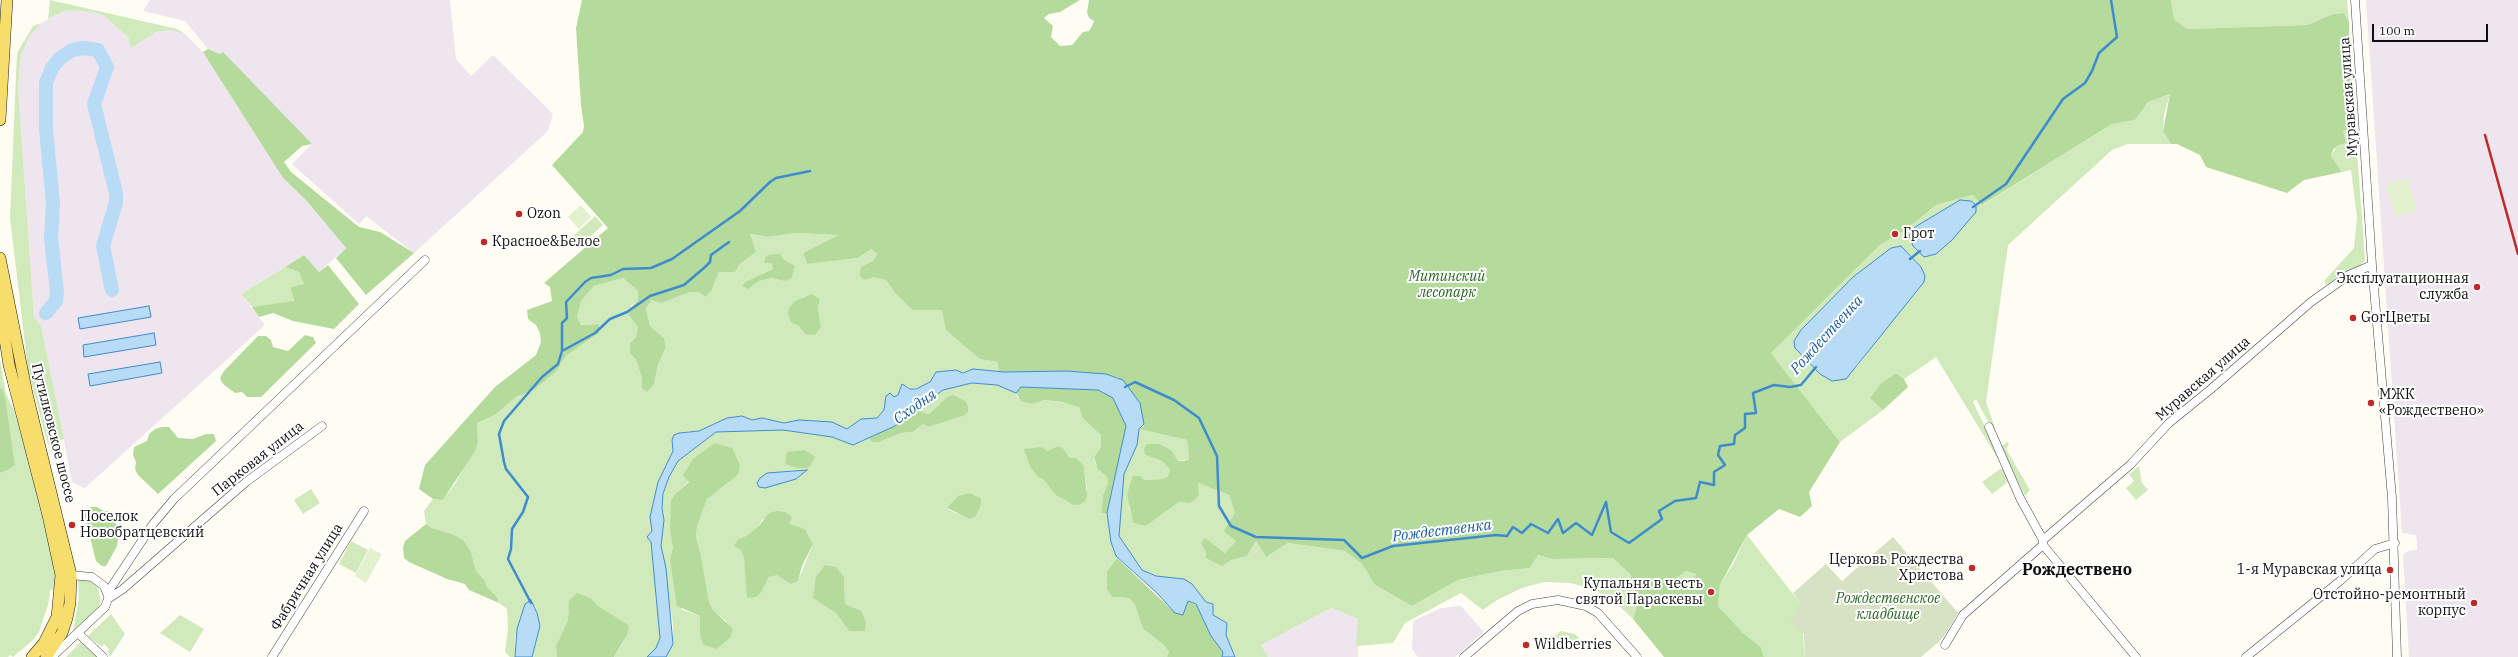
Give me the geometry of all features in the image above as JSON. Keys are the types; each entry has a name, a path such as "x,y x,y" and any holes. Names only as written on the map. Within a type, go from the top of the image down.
{"main road":[{"path":"0,120 7,0"},
{"name":"Путилковское шоссе","path":"0,258 27,394 71,575 70,603 67,618 62,633 46,657"},
{"name":"Путилковское шоссе","path":"0,274 4,333 9,365 52,529 59,563 61,588 52,630 32,657"}],"street":[{"name":"Муравская улица","path":"2355,0 2372,265 2395,543 2394,656"},
{"path":"108,596 153,524 174,499 425,260"},
{"name":"Муравская улица","path":"2043,543 2130,465 2169,423 2211,389 2311,302 2349,275 2372,265"},
{"name":"Парковая улица","path":"52,657 105,607 108,596 123,589 246,482 322,426"},
{"path":"1989,427 2020,498 2043,543 2136,657"},
{"name":"Фабричная улица","path":"272,657 364,511"},
{"path":"1945,645 1963,615 2043,543"},
{"path":"2246,657 2375,549 2395,543"},
{"path":"61,588 63,581 71,575 92,577 104,586 108,596"},
{"path":"1464,657 1518,611 1532,604 1558,600 1580,604 1598,613 1637,657"},
{"path":"78,633 104,657"}],"shaded area":[{"path":"150,0 450,0 456,59 471,76 493,55 553,114 548,131 414,253 366,216 359,224 292,164 312,144 220,54 208,49 185,21 143,11"},
{"path":"2366,0 2518,0 2518,657 2409,657 2403,555 2408,551 2417,550 2417,543 2416,535 2402,533"},
{"path":"66,10 92,12 103,15 128,37 131,48 156,32 171,30 185,34 203,52 283,178 306,200 346,248 319,272 304,255 241,294 265,325 85,488 72,482 41,326 34,317 18,87 21,56 29,37 41,23"},
{"path":"1461,606 1484,632 1455,657 1418,657 1412,649 1413,621 1441,608"},
{"path":"1331,608 1358,619 1358,657 1268,657 1261,645"}],"green space":[{"path":"50,0 177,29 185,34 171,30 156,32 131,48 128,37 103,15 92,12 66,10 48,19"},
{"name":"Митинский лесопарк","path":"582,0 1080,0 1060,12 1049,14 1044,18 1053,26 1051,37 1060,46 1072,45 1083,32 1089,31 1094,21 1089,18 1087,12 1089,0 2171,0 2174,19 2187,29 2307,25 2333,14 2344,13 2349,22 2351,128 2343,131 2346,143 2337,146 2333,150 2331,156 2342,172 2304,180 2287,193 2206,167 2200,155 2177,144 2171,144 2163,131 2170,94 2148,102 2135,120 2112,124 1982,205 1973,195 1936,205 1906,230 1880,245 1771,353 1840,442 1809,492 1812,506 1800,517 1779,509 1747,535 1720,585 1718,606 1743,633 1761,647 1764,657 1664,657 1633,619 1638,602 1630,574 1613,558 1552,559 1538,555 1530,568 1500,571 1458,580 1412,606 1375,585 1362,564 1345,551 1288,543 1266,557 1256,541 1247,556 1231,560 1222,566 1206,558 1206,552 1201,543 1205,538 1225,553 1236,541 1224,531 1235,513 1229,495 1198,483 1199,495 1195,500 1190,503 1179,502 1146,526 1133,523 1127,494 1133,476 1140,476 1144,480 1163,479 1168,476 1170,470 1162,461 1145,455 1144,449 1147,444 1159,444 1171,450 1178,461 1184,461 1189,459 1187,440 1139,429 1144,426 1141,407 1118,377 1067,371 999,372 997,362 980,359 946,330 942,310 912,310 895,293 886,280 874,277 864,280 860,275 861,267 873,261 877,254 871,249 858,258 807,264 803,253 839,235 795,233 768,237 750,234 756,252 740,264 735,272 719,272 712,290 706,297 698,292 689,292 661,303 652,300 646,308 650,326 664,338 666,347 658,365 654,384 647,392 642,388 642,378 636,360 630,353 630,343 636,337 638,327 627,312 638,300 638,291 623,278 594,286 581,301 577,317 581,325 599,324 599,333 567,355 556,371 534,390 516,397 495,415 477,423 478,442 475,451 443,500 433,499 419,489 425,465 495,387 536,355 541,342 540,333 536,325 528,319 527,310 552,301 550,287 544,283 608,228 552,165 583,132 584,126 581,105 576,28","holes":["1686,571 1696,574 1686,590 1678,588 1676,579"]},
{"path":"2171,0 2347,0 2349,22 2344,13 2333,14 2307,25 2187,29 2174,19"},
{"path":"41,23 29,37 21,56 18,87 34,317 41,326 64,439 48,445 28,370 10,217 17,53 33,26"},
{"path":"208,49 220,54 223,52 312,144 302,146 284,162 291,172 359,227 380,232 414,253 366,295 336,258 346,248 306,200 283,178 203,52"},
{"path":"2350,55 2365,260 2359,267 2339,276 2327,285 2324,281 2354,248 2357,217 2351,170 2342,172 2331,156 2337,146 2342,145 2343,131 2347,129 2351,106"},
{"path":"2170,94 2164,115 2163,131 2171,144 2128,144 2112,150 2008,245 1986,402 1995,428 1993,431 1976,399 1973,402 1999,456 1998,459 1936,357 1904,379 1896,373 1875,400 1883,410 1840,442 1771,353 1880,245 1906,230 1936,205 1973,195 1983,205 2112,124 2135,120 2148,102","holes":["1901,246 1921,267 1920,288 1896,315 1857,367 1832,381 1820,374 1795,348 1880,257 1891,248"]},
{"path":"2408,178 2417,211 2395,217 2386,185"},
{"path":"581,205 591,217 579,229 568,217"},
{"path":"595,216 603,225 578,248 570,239"},
{"path":"795,233 840,235 803,253 807,264 858,258 871,249 877,254 873,261 874,276 886,280 895,293 912,310 942,310 980,359 997,362 999,372 970,370 963,373 956,370 936,372 932,380 921,387 910,389 908,386 900,386 900,394 896,397 886,396 884,410 877,418 859,420 847,429 829,422 799,420 784,423 764,418 752,420 742,416 727,418 699,431 681,432 672,440 673,451 658,483 650,517 652,531 647,537 651,542 660,638 656,649 647,657 614,657 623,643 629,625 598,606 592,599 568,611 568,620 556,646 557,657 532,657 540,626 535,606 525,604 515,636 515,657 510,657 505,652 508,628 507,609 499,603 497,597 487,587 485,581 476,571 471,552 452,534 432,528 426,524 424,511 433,499 443,500 455,484 478,442 477,423 495,415 516,397 534,390 562,363 567,355 599,333 599,324 581,325 577,317 581,301 594,286 623,278 638,291 638,300 631,306 638,327 636,337 630,343 630,353 636,360 642,378 642,388 654,384 658,365 666,347 664,338 650,326 646,308 652,300 689,292 698,292 706,297 712,290 719,272 735,272 740,264 756,252 749,234 768,237","holes":["771,263 784,281 771,278 747,281 773,269","803,297 820,299 818,308 821,327 805,334 789,308"]},
{"path":"780,254 784,260 795,266 791,279 784,281 771,278 758,281 748,289 742,286 747,281 773,269 771,263 764,263 766,256"},
{"path":"304,255 319,272 328,265 359,304 334,329 293,321 273,313 259,317 252,307 294,301 290,287 304,284 299,272 285,267"},
{"path":"285,267 299,272 304,284 290,287 294,302 252,307 241,294"},
{"path":"812,294 820,299 818,308 821,327 815,335 805,334 799,326 791,322 788,313 789,308 795,301"},
{"path":"305,335 313,337 316,343 261,397 247,397 242,392 235,393 223,384 220,378 224,371 258,336 266,336 271,340 273,347 288,351"},
{"path":"0,360 6,394 14,410 47,526 55,566 56,589 50,590 48,605 39,632 32,641 13,657 10,655 8,657 0,657 0,473 15,465 6,402 3,389 0,388"},
{"path":"1896,373 1904,379 1908,387 1883,410 1870,398 1881,384"},
{"path":"972,383 997,385 1016,393 1017,397 1033,404 1044,400 1073,404 1079,407 1084,418 1102,435 1101,447 1094,457 1095,463 1107,477 1108,483 1103,495 1101,513 1107,513 1111,542 1117,558 1115,560 1112,597 1129,598 1135,605 1143,629 1164,645 1169,652 1167,657 666,657 673,644 673,625 661,546 664,520 662,500 669,477 678,461 716,432 783,430 832,437 853,445 869,438 872,442 879,442 901,433 913,432 923,424 928,427 963,416 947,397 929,414 917,410 943,390","holes":["1058,446 1063,448 1070,458 1084,466 1087,490 1073,505 1061,498 1044,480 1038,477 1030,467 1025,449 1047,451","806,470 796,479 778,483 782,471","683,474 738,475 707,499 697,527 696,537 701,555 709,602 713,610 727,622 700,635 700,616 682,610 670,559 673,547 676,493 689,481","955,501 981,505 976,516 958,514 947,509","763,519 805,529 813,544 798,581 791,584 777,574 769,577 762,591 748,598 744,558 738,539 746,536 759,526","844,577 845,604 849,631 836,613"]},
{"path":"1021,387 1098,390 1110,395 1116,402 1126,426 1107,513 1101,513 1103,495 1108,483 1107,477 1098,469 1094,457 1101,447 1101,435 1083,418 1079,407 1062,402 1044,400 1033,404 1021,401 1016,393"},
{"path":"0,388 3,389 6,402 15,465 0,473"},
{"path":"953,395 965,401 968,406 968,412 963,416 928,427 923,424 913,432 901,433 879,442 872,442 869,438 895,426 917,410 929,414 947,397"},
{"path":"169,427 178,438 193,439 206,434 214,434 216,441 158,494 138,475 135,469 136,462 133,455 134,447 147,441 149,434 155,429"},
{"path":"1139,429 1187,440 1189,459 1177,461 1171,450 1153,444 1145,455 1162,461 1170,470 1168,476 1163,479 1144,480 1129,506 1133,523 1146,526 1179,502 1190,503 1195,500 1199,495 1198,483 1229,495 1235,513 1236,541 1225,553 1205,539 1231,560 1247,556 1256,541 1266,557 1288,543 1345,551 1362,564 1375,585 1412,606 1458,580 1500,571 1530,568 1538,555 1552,559 1613,558 1630,574 1638,602 1633,619 1615,602 1593,589 1570,583 1544,582 1522,588 1497,600 1483,610 1461,593 1405,623 1393,643 1356,646 1358,619 1331,608 1261,645 1268,657 1235,657 1226,635 1227,623 1213,615 1213,604 1206,602 1192,584 1184,579 1156,576 1142,570 1118,534 1124,474 1137,445"},
{"path":"2007,442 2009,444 2006,449 2030,490 2025,496 2001,447"},
{"path":"715,443 732,448 740,465 738,475 707,499 697,527 696,537 701,555 709,602 713,610 733,629 730,638 716,649 703,644 700,635 700,616 677,606 670,559 673,547 670,529 671,501 676,493 689,482 683,475 693,459"},
{"path":"1058,446 1063,448 1070,458 1076,458 1084,466 1087,497 1084,502 1079,505 1073,505 1056,495 1044,480 1038,477 1030,467 1024,449 1042,447 1047,451"},
{"path":"805,450 815,457 809,468 797,468 785,464 787,452"},
{"path":"2139,466 2142,483 2148,490 2136,500 2126,488 2134,481 2129,474"},
{"path":"2000,469 2004,469 2009,481 1992,494 1982,482"},
{"path":"311,489 320,503 303,514 294,500"},
{"path":"970,493 981,499 981,505 976,516 970,519 947,508 958,496"},
{"path":"90,507 97,507 104,511 111,511 119,532 117,546 106,566 102,566 96,561 84,513"},
{"path":"777,511 785,512 792,517 789,524 805,529 813,544 802,566 798,581 791,584 777,575 769,577 762,591 756,597 747,598 744,558 741,550 734,546 738,539 746,536 759,526 769,513"},
{"path":"426,524 432,528 452,534 463,540 471,552 476,571 485,581 487,587 497,597 499,603 469,590 465,584 447,579 409,562 404,558 403,548 405,541"},
{"path":"1747,535 1800,603 1805,657 1764,657 1761,647 1743,633 1718,606 1720,585 1733,564"},
{"name":"Рождественское кладбище","path":"1893,537 1958,613 1943,638 1921,657 1805,657 1804,634 1795,629 1790,620 1800,603 1793,593 1826,564 1842,581"},
{"path":"351,541 368,550 356,573 339,564"},
{"path":"370,548 382,554 366,583 355,576"},
{"path":"1117,558 1172,610 1188,601 1197,606 1211,636 1223,652 1222,657 1167,657 1169,652 1164,645 1143,629 1135,605 1129,598 1112,597 1107,589 1107,572"},
{"path":"825,565 836,567 844,577 845,604 861,611 866,622 865,631 849,631 836,613 813,598 816,577"},
{"path":"1686,571 1696,574 1686,590 1678,588 1676,579"},
{"path":"78,580 88,580 94,583 98,588 101,601 97,610 73,632 79,597"},
{"path":"577,593 592,599 598,606 629,625 627,635 614,657 557,657 556,646 568,620 569,601"},
{"path":"111,614 125,634 110,657 108,651 109,649 104,644 102,647 88,636"},
{"path":"180,615 204,629 190,652 160,633"},
{"path":"1561,631 1575,634 1579,638 1566,649 1555,636"},
{"path":"81,642 97,657 66,657"}],"water":[{"path":"1960,200 1971,201 1976,205 1976,212 1952,240 1936,254 1924,257 1913,246 1909,236 1915,227"},
{"path":"1901,246 1921,267 1925,276 1924,282 1846,379 1832,381 1820,374 1795,348 1794,341 1801,330 1853,277 1891,248"},
{"path":"149,306 151,317 80,329 78,318"},
{"path":"154,333 156,345 84,357 83,345"},
{"path":"160,362 162,373 90,386 88,374"},
{"name":"Сходня","path":"973,369 1004,372 1066,371 1106,374 1123,380 1140,403 1144,424 1139,429 1137,445 1124,474 1119,536 1142,570 1156,576 1184,579 1192,584 1206,602 1213,604 1213,615 1227,623 1226,635 1235,657 1222,657 1223,652 1211,636 1196,604 1188,601 1183,615 1175,613 1158,594 1116,556 1111,542 1107,513 1126,426 1113,398 1098,390 1021,387 1016,393 997,385 972,383 943,390 895,426 853,445 832,437 783,430 716,432 678,461 669,477 663,494 662,508 664,520 661,546 666,568 673,644 666,657 647,657 656,648 660,638 651,542 647,537 652,531 650,517 658,482 673,451 672,440 674,435 699,431 727,418 742,416 752,420 762,418 784,423 799,420 832,422 847,429 861,419 877,418 884,410 886,396 890,393 894,397 898,395 902,384 910,389 916,389 930,382 936,372 956,370 963,373"},
{"path":"807,470 796,479 765,488 759,487 757,483 760,478 767,473"},
{"path":"531,600 537,613 540,626 532,657 515,657 517,629 525,604"}],"waterway":[{"name":"Рождественка","path":"1973,207 2006,184 2063,99 2085,83 2092,71 2099,53 2117,37 2111,0"},
{"path":"46,313 56,301 57,292 51,238 53,204 46,129 46,83 52,68 59,59 72,50 84,48 98,50 107,67 94,104 116,193 116,202 103,246 112,290"},
{"path":"562,351 562,323 567,318 566,302 585,282 591,278 611,275 623,269 651,268 672,259 740,211 776,178 810,171"},
{"path":"531,603 508,559 511,549 512,529 523,512 528,497 506,469 499,434 504,421 542,377 558,364 562,351 595,333 610,319 627,312 650,296 684,285 710,262 711,255 729,242"},
{"name":"Рождественка","path":"1910,259 1920,251"},
{"name":"Рождественка","path":"1606,502 1611,532 1629,543 1662,519 1659,511 1675,501 1696,498 1700,482 1714,485 1714,472 1725,465 1718,455 1720,446 1734,444 1735,435 1745,428 1745,414 1756,413 1753,393 1774,385 1790,387 1801,385 1816,367"},
{"name":"Рождественка","path":"1125,387 1135,382 1174,400 1199,418 1217,456 1219,506 1231,526 1256,537 1344,540 1362,558 1393,546 1496,535 1507,536 1513,527 1522,533 1531,524 1548,533 1558,519 1563,533 1576,523 1592,535 1606,502"}],"railway":[{"path":"2485,135 2518,254"}],"place":[{"name":"Ozon","path":"519,214"},
{"name":"Грот","path":"1895,234"},
{"name":"Красное&Белое","path":"484,242"},
{"name":"Эксплуатационная служба","path":"2477,287"},
{"name":"GorЦветы","path":"2353,318"},
{"name":"МЖК «Рождествено»","path":"2371,403"},
{"name":"Поселок Новобратцевский","path":"72,525"},
{"name":"Церковь Рождества Христова","path":"1972,568"},
{"name":"1-я Муравская улица","path":"2390,570"},
{"name":"Купальня в честь святой Параскевы","path":"1711,592"},
{"name":"Отстойно-ремонтный корпус","path":"2474,603"},
{"name":"Wildberries","path":"1526,645"}],"district":[{"name":"Рождествено","path":"2077,570"}]}
